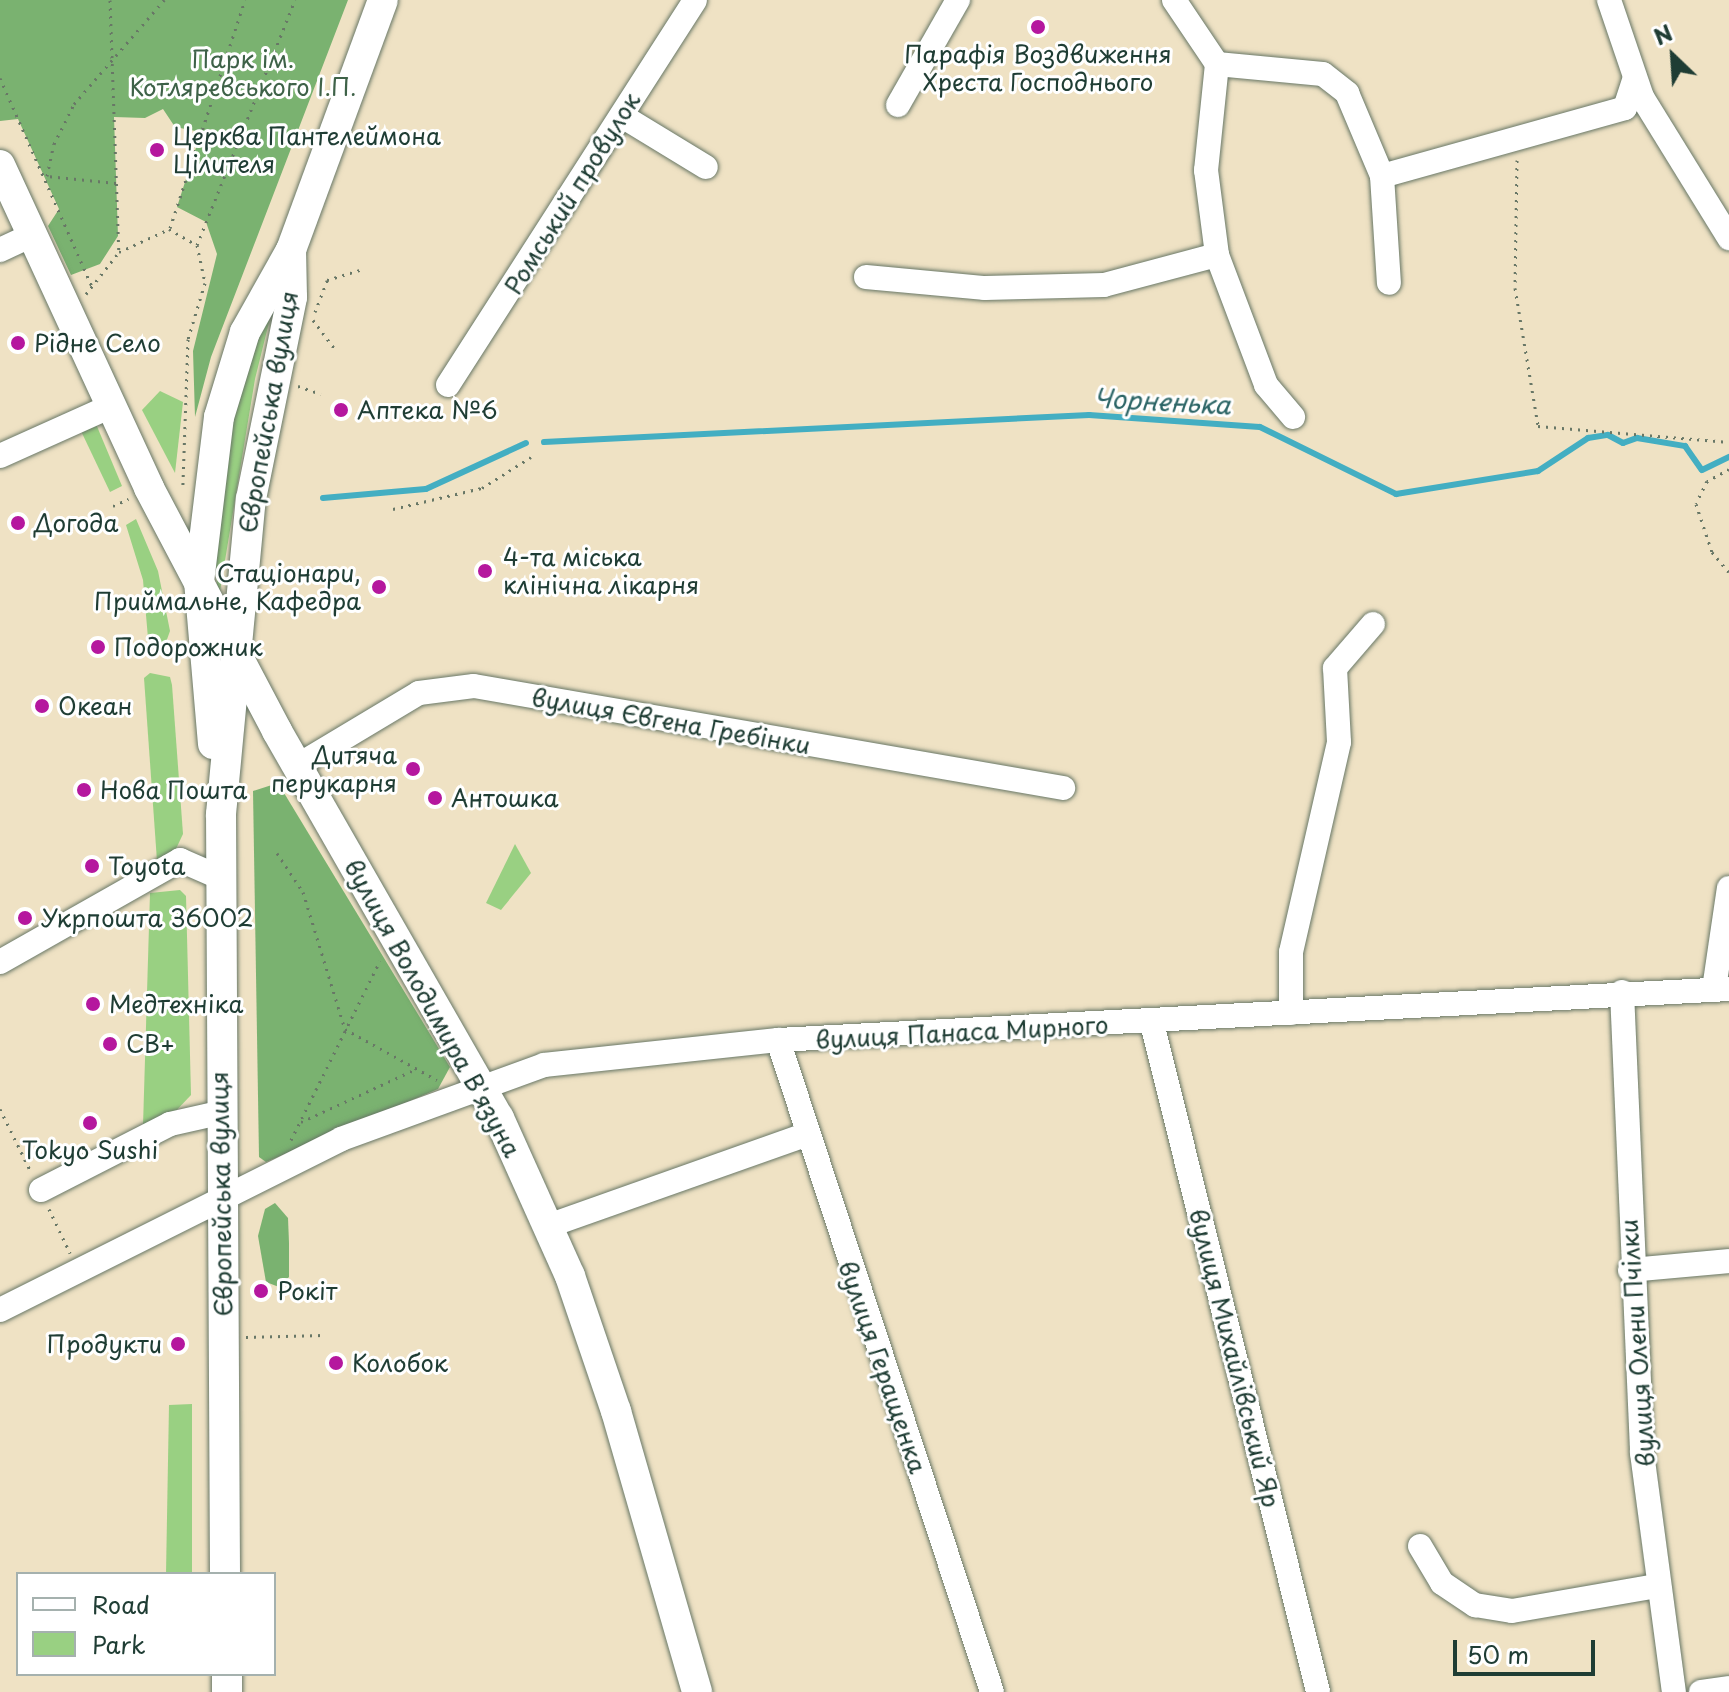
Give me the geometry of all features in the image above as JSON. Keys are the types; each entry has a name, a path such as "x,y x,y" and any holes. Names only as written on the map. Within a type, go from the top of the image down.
{"main road":[{"name":"Європейська вулиця","path":"221,814 199,582 219,417 245,332 291,250 383,0"},
{"name":"вулиця Володимира В'язуна","path":"0,165 111,406 138,494 199,582 297,766 393,934 470,1088 548,1226 616,1411 697,1692"},
{"name":"Європейська вулиця","path":"225,1572 219,1113 221,814 233,649 251,499 292,297 291,250"}],"street":[{"name":"Ромський провулок","path":"448,385 695,0"},
{"path":"898,105 958,0"},
{"path":"1174,0 1217,64 1206,170 1217,255 1266,385 1293,417"},
{"path":"1609,0 1634,80 1729,238"},
{"path":"1217,64 1323,74 1347,93 1382,176 1389,283"},
{"path":"1382,176 1625,108 1634,80"},
{"path":"622,116 706,167"},
{"path":"0,250 32,235"},
{"path":"866,277 985,288 1104,285 1217,255"},
{"path":"0,456 111,406"},
{"path":"1291,1013 1291,952 1339,742 1335,668 1373,624"},
{"name":"вулиця Євгена Гребінки","path":"297,766 419,693 474,686 1063,788"},
{"path":"0,962 180,860 219,877"},
{"path":"1722,989 1729,888"},
{"name":"вулиця Панаса Мирного","path":"0,1310 220,1195 470,1088 544,1065 778,1040 1152,1023 1622,992 1722,989"},
{"name":"вулиця Олени Пчілки","path":"1622,992 1630,1270 1656,1586 1674,1692"},
{"name":"вулиця Михайлівський Яр","path":"1152,1023 1318,1692"},
{"name":"вулиця Геращенка","path":"778,1040 992,1692"},
{"path":"41,1190 170,1124 219,1113"},
{"path":"548,1226 808,1134"},
{"path":"1630,1270 1729,1261"},
{"path":"1420,1546 1442,1583 1475,1605 1512,1611 1656,1586"},
{"path":"1701,1692 1729,1688"}],"path":[{"path":"110,0 119,252"},
{"path":"47,176 74,104 112,66 164,0"},
{"path":"91,310 85,296 119,252 169,229 245,0"},
{"path":"183,485 188,339 205,283 197,245 295,0"},
{"path":"0,78 47,176 92,287"},
{"path":"1514,140 1521,192 1515,288 1538,426 1729,442"},
{"path":"47,176 116,183"},
{"path":"169,229 197,245"},
{"path":"336,351 312,321 327,280 364,269"},
{"path":"393,509 482,488 531,457"},
{"path":"1729,469 1707,481 1696,504 1712,552 1729,572"},
{"path":"113,506 138,494"},
{"path":"277,853 303,892 345,1029 414,1070 470,1088"},
{"path":"289,1143 393,934"},
{"path":"301,1122 414,1070"},
{"path":"222,1338 324,1335"}],"green space":[{"name":"Парк ім. Котляревського І.П.","path":"0,0 348,0 211,357 195,417 193,351 217,254 206,222 177,207 201,132 175,127 163,109 145,118 114,117 118,236 100,264 71,275 48,226 59,209 18,119 0,121"},
{"path":"278,286 255,379 218,603 215,549 233,421 255,336"},
{"path":"160,391 183,402 175,473 142,410"},
{"path":"96,424 122,486 110,492 81,431"},
{"path":"136,519 158,571 170,631 165,645 149,650 143,580 126,525"},
{"path":"150,673 170,677 172,685 183,834 175,851 157,861 144,678"},
{"path":"278,783 450,1067 438,1089 266,1162 259,1157 253,791"},
{"path":"515,844 531,873 501,910 486,903"},
{"path":"180,890 186,896 191,1095 173,1114 143,1126 150,893"},
{"path":"275,1203 288,1218 289,1277 279,1287 266,1282 258,1236 265,1209"},
{"path":"192,1404 192,1572 166,1572 169,1405"}],"waterway":[{"name":"Чорненька","path":"544,442 1089,415 1260,427 1396,494 1538,471 1588,438 1608,435 1623,443 1637,438 1685,446 1702,470 1729,457"},
{"name":"Чорненька","path":"323,498 426,489 526,443"}],"place":[{"name":"Парафія Воздвиження Хреста Господнього","path":"1038,27"},
{"name":"Церква Пантелеймона Цілителя","path":"157,150"},
{"name":"Рідне Село","path":"18,343"},
{"name":"Аптека №6","path":"341,410"},
{"name":"Догода","path":"18,523"},
{"name":"4-та міська клінічна лікарня","path":"485,571"},
{"name":"Стаціонари, Приймальне, Кафедра","path":"379,587"},
{"name":"Подорожник","path":"98,647"},
{"name":"Океан","path":"42,706"},
{"name":"Дитяча перукарня","path":"413,769"},
{"name":"Нова Пошта","path":"84,790"},
{"name":"Антошка","path":"435,798"},
{"name":"Toyota","path":"92,866"},
{"name":"Укрпошта 36002","path":"25,918"},
{"name":"Медтехніка","path":"93,1004"},
{"name":"СВ+","path":"110,1044"},
{"name":"Tokyo Sushi","path":"90,1123"},
{"name":"Рокіт","path":"261,1291"},
{"name":"Продукти","path":"178,1344"},
{"name":"Колобок","path":"336,1363"}]}
